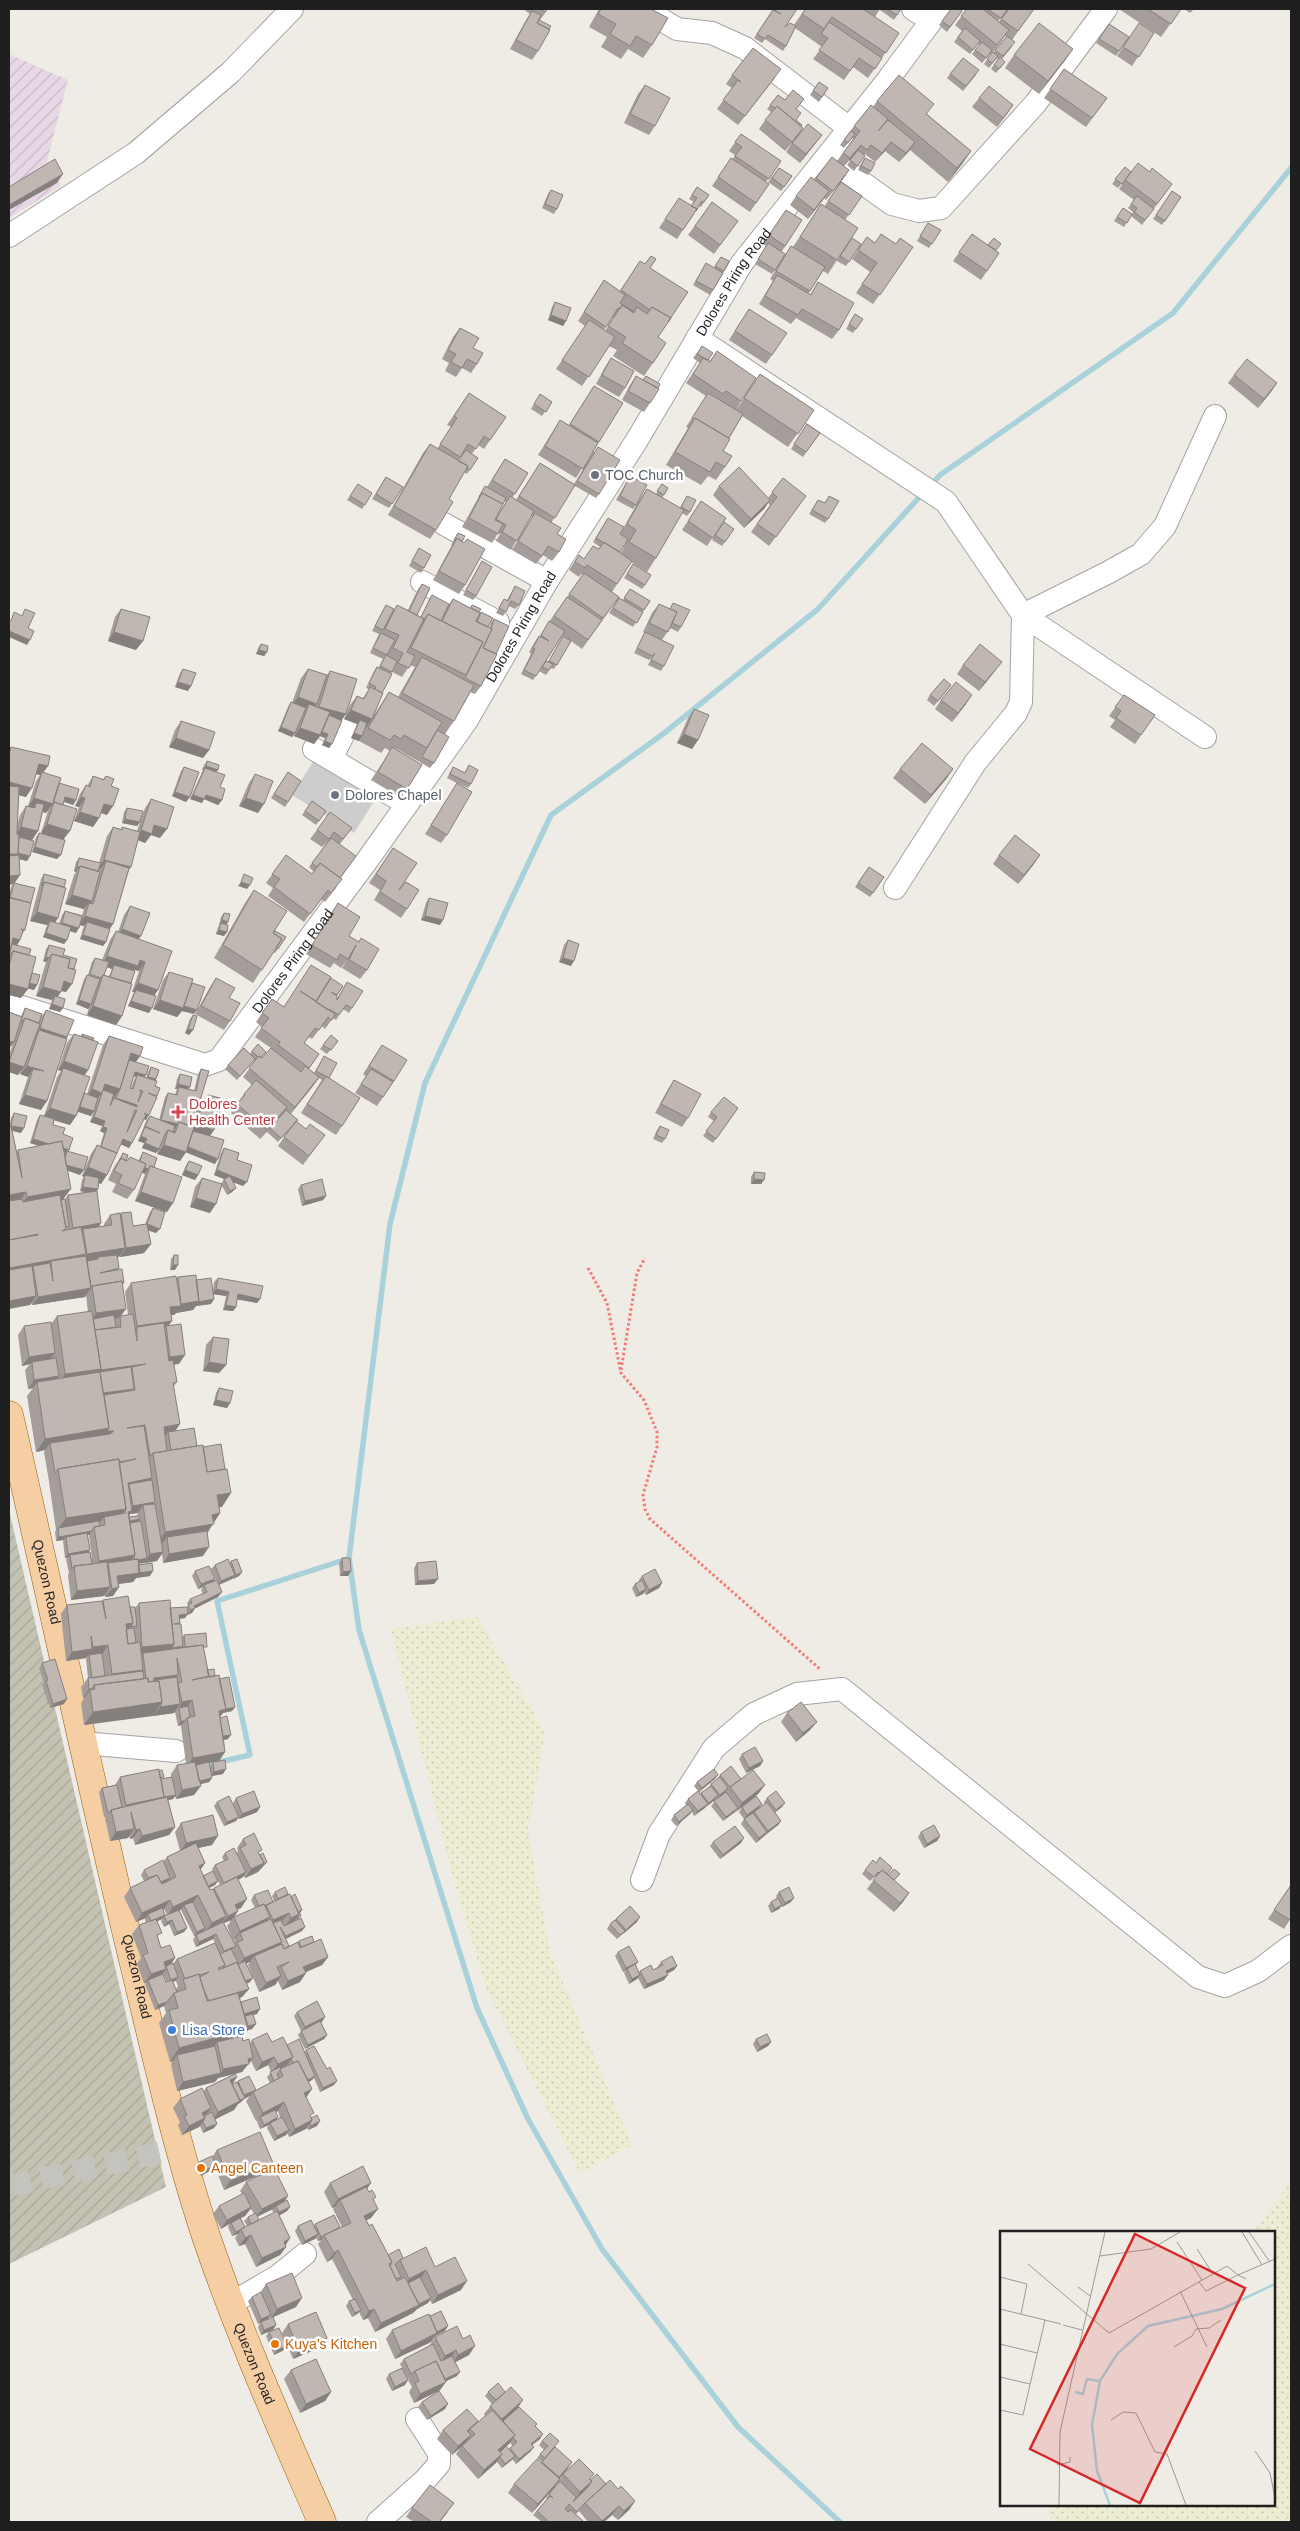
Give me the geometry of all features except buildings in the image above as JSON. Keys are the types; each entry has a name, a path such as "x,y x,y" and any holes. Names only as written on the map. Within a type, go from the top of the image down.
{"main road":[{"name":"Quezon Road","path":"9,1415 104,1843 180,2148 203,2227 273,2409 322,2522"}],"street":[{"path":"9,236 136,153 231,72 292,9"},
{"path":"644,9 677,29 712,33 745,48 849,128"},
{"path":"828,158 892,204 919,211 941,208 1035,104 1106,9"},
{"name":"Dolores Piring Road","path":"9,1003 205,1065 218,1060 407,804 466,720 516,632 637,440 742,263 828,158 849,128 887,81 928,13"},
{"path":"697,338 946,502 1023,615 1205,736"},
{"path":"1023,615 1109,572 1140,554 1165,526 1215,416"},
{"path":"444,524 547,581"},
{"path":"422,582 516,632"},
{"path":"896,888 975,763 1016,713 1021,702 1023,615"},
{"path":"348,726 322,754 407,804"},
{"path":"642,1880 659,1834 714,1748 754,1714 797,1694 842,1689 1198,1977 1225,1986 1258,1971 1291,1946"},
{"path":"82,1743 176,1751"},
{"path":"232,2303 278,2276 305,2254"},
{"path":"378,2522 426,2480 439,2464 439,2453 417,2419"}],"path":[{"path":"620,1373 631,1320 637,1273 645,1258"},
{"path":"588,1268 607,1304 620,1373 644,1400 657,1432 657,1446 643,1495 645,1509 650,1519 842,1689"}],"shaded area":[{"path":"9,54 68,80 47,161 61,186 9,218"},
{"name":"Dolores Chapel","path":"316,757 378,795 354,833 292,795"},
{"path":"9,1510 166,2187 9,2264"}],"green space":[{"path":"477,1617 545,1732 528,1831 550,1952 632,2145 580,2173 486,1988 455,1885 391,1629"},
{"path":"1291,2181 1291,2522 1058,2522 1048,2515 1055,2506 1275,2506 1275,2231 1255,2231"}],"waterway":[{"path":"931,485 940,475 1173,313 1291,168"},
{"path":"840,2522 738,2427 602,2249 528,2119 477,2008 359,1630 349,1558 390,1224 425,1083 551,815 663,734 818,609 924,492"},
{"path":"202,1766 250,1755 217,1601 347,1559"}],"tunnel":[{"path":"9,2186 180,2148"}],"place":[{"name":"TOC Church","path":"595,475"},
{"name":"Dolores Chapel","path":"335,795"},
{"name":"Dolores Health Center","path":"178,1112"},
{"name":"Lisa Store","path":"172,2030"},
{"name":"Angel Canteen","path":"201,2168"},
{"name":"Kuya's Kitchen","path":"275,2344"}]}
